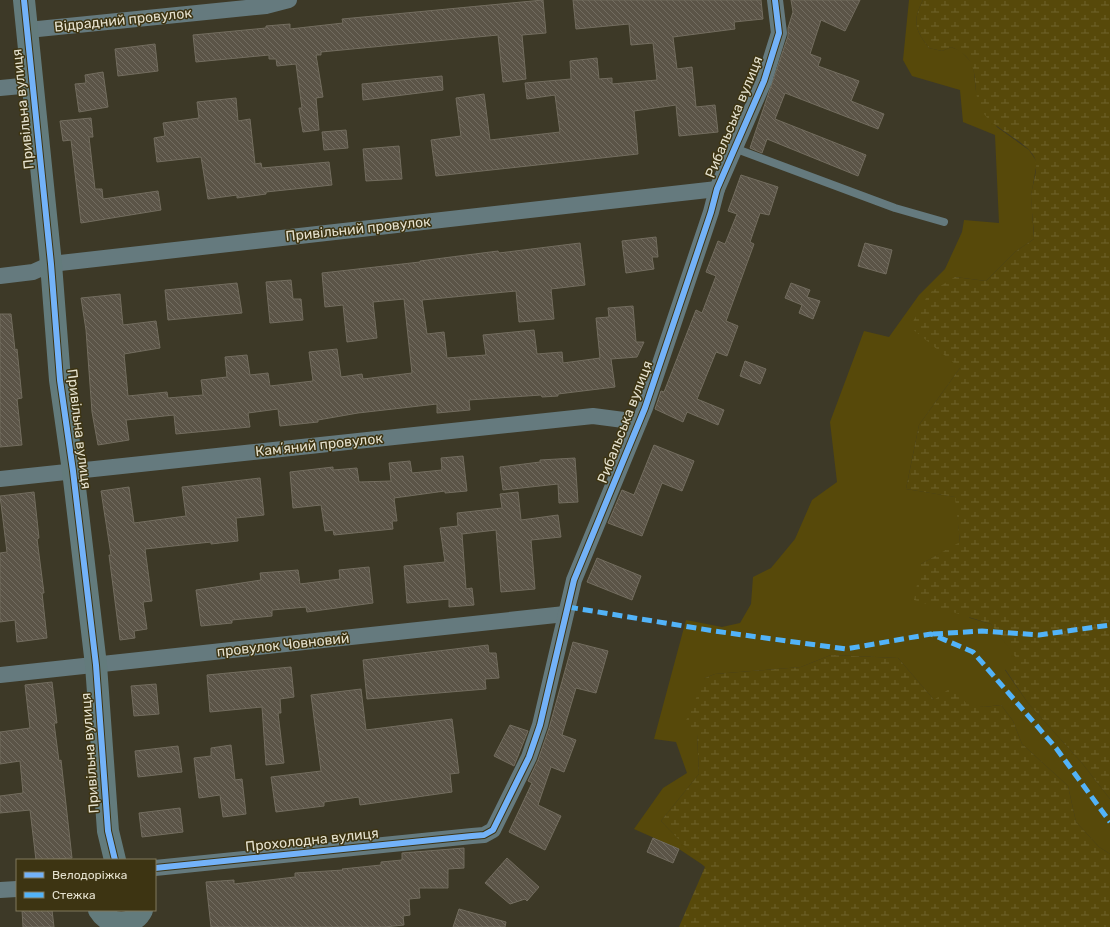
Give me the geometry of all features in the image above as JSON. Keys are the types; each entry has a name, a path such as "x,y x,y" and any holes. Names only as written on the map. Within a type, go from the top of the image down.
{"street":[{"name":"Привільна вулиця","path":"24,0 52,264 60,380 73,471 96,664 108,831 115,859"},
{"name":"Відрадний провулок","path":"28,30 266,6 289,0"},
{"name":"Рибальська вулиця","path":"472,836 484,835 493,830 529,756 540,725 574,580 656,378 711,212 717,189 764,81 779,33 775,0"},
{"path":"0,88 32,85"},
{"name":"Привільний провулок","path":"0,276 34,272 52,264 717,189"},
{"name":"Камʼяний провулок","path":"0,479 592,416 638,422"},
{"name":"провулок Човновий","path":"0,675 566,614"},
{"name":"Прохолодна вулиця","path":"156,868 472,836"},
{"path":"0,890 16,889"},
{"path":"100,911 104,919 114,925 125,926 136,921 141,911"}],"lane":[{"path":"734,148 895,208 944,222"}],"green space":[{"path":"909,0 923,0 916,20 918,30 929,48 942,51 951,47 961,51 973,64 976,91 997,127 1029,150 1037,162 1031,196 1034,239 1015,252 986,281 955,277 960,368 919,425 906,489 956,497 960,543 921,564 970,618 991,624 1018,659 1005,670 1028,703 1082,763 1110,799 1110,854 1099,847 1076,822 1068,786 1022,744 1013,721 1001,705 984,707 934,700 898,658 831,655 801,667 715,674 705,678 697,734 699,774 661,821 706,867 679,849 634,829 663,788 687,773 676,742 654,739 686,620 722,627 740,623 751,604 753,577 771,568 795,539 812,500 837,482 830,422 864,331 889,337 919,295 945,269 962,232 964,220 999,223 995,135 963,122 960,90 912,76 903,60"},
{"path":"923,0 1110,0 1110,799 1082,763 1028,703 1005,669 1017,659 991,624 914,600 921,564 960,542 955,497 906,489 919,425 960,368 910,327 929,293 955,277 986,281 1015,252 1034,239 1031,196 1036,167 1034,156 1029,150 989,120 984,114 979,104 973,67 969,60 962,53 951,47 942,51 929,48 924,41 918,30 916,20"},
{"path":"831,655 898,658 934,700 953,686 966,703 984,707 1001,705 1013,721 1022,744 1068,786 1076,822 1099,847 1110,854 1110,927 679,927 705,867 661,821 699,774 697,734 685,723 705,678 715,674 801,667"}],"building":[{"path":"543,0 546,33 522,35 526,79 503,82 498,35 321,52 321,55 316,55 323,97 316,98 319,130 303,132 299,108 302,108 296,64 277,66 276,59 269,59 269,55 196,62 193,35 266,28 266,26 290,24 290,29 343,23 342,19"},
{"path":"573,0 761,0 763,19 734,22 735,29 673,37 677,69 692,67 696,107 715,105 718,132 679,136 676,105 634,111 638,154 436,176 431,140 461,136 456,98 484,94 490,140 560,132 555,95 527,99 525,83 571,79 570,61 597,58 599,79 612,78 612,84 657,80 653,43 631,45 629,24 576,29"},
{"path":"791,0 860,0 845,31 821,20 810,54 821,58 818,66 859,81 851,101 884,114 878,129 785,93 775,119 866,155 858,176 767,139 762,153 750,148 788,36 788,28 793,12"},
{"path":"155,44 158,71 118,76 115,49"},
{"path":"103,72 108,107 79,112 75,84 86,83 85,75"},
{"path":"442,76 443,90 363,100 362,84"},
{"path":"236,98 238,121 250,119 255,164 261,163 262,168 329,162 332,185 266,192 266,194 237,198 237,195 208,199 201,157 157,162 154,138 165,136 163,123 199,118 197,102"},
{"path":"91,118 93,137 89,137 95,189 102,189 103,199 158,191 161,210 81,223 71,140 63,141 60,121"},
{"path":"346,130 348,148 324,150 322,132"},
{"path":"399,146 402,179 366,181 363,149"},
{"path":"741,175 778,187 769,215 760,213 750,242 754,244 726,321 738,326 727,356 716,352 697,399 724,410 718,425 687,412 683,422 655,409 661,391 664,392 696,310 702,313 716,276 706,272 718,241 725,244 737,214 728,211"},
{"path":"656,237 658,257 652,257 654,269 626,273 622,241"},
{"path":"580,243 585,285 551,289 554,319 519,322 516,291 422,300 427,334 444,332 447,358 486,355 483,335 534,330 537,354 562,352 563,363 600,358 596,318 609,317 608,308 633,306 636,342 644,342 637,357 611,359 615,387 558,394 558,396 542,397 541,395 469,400 470,410 437,413 437,404 358,413 318,420 318,422 280,426 278,409 248,413 250,427 176,434 174,415 126,420 129,440 98,445 92,412 86,330 81,298 120,294 123,325 156,321 160,348 124,354 128,396 167,392 168,398 203,395 201,380 227,377 225,357 247,355 250,375 268,373 270,386 313,381 309,352 337,349 341,377 362,374 363,379 412,373 404,299 373,302 377,338 347,342 343,305 325,307 322,273 420,262 498,251 499,253"},
{"path":"865,243 892,250 886,274 858,266"},
{"path":"291,280 293,299 301,299 303,320 270,323 266,282"},
{"path":"237,283 242,313 168,320 165,290"},
{"path":"791,283 810,290 807,297 820,301 813,319 799,313 802,305 785,298"},
{"path":"0,314 11,314 15,350 17,349 22,398 17,399 22,445 0,447"},
{"path":"745,361 766,369 760,384 740,376"},
{"path":"654,445 694,461 682,491 662,483 642,536 608,523 622,490 634,495"},
{"path":"463,456 467,491 445,493 445,491 394,498 397,521 392,521 393,529 334,535 333,530 325,531 321,505 293,508 290,472 333,467 333,470 357,468 359,482 391,481 389,463 410,461 412,473 442,470 441,458"},
{"path":"575,458 578,502 559,503 558,484 503,490 500,467 540,462 540,460"},
{"path":"260,478 264,515 236,518 238,541 211,544 211,542 145,549 152,601 143,602 147,629 134,631 135,638 120,640 109,555 111,555 101,491 129,487 134,523 186,516 182,487"},
{"path":"34,492 47,638 17,642 15,620 0,622 0,553 7,552 0,496"},
{"path":"518,492 521,520 558,515 561,537 531,540 535,589 501,592 496,530 462,534 466,589 472,588 474,605 449,607 449,599 407,603 404,566 445,562 440,528 458,526 457,513 502,508 500,494"},
{"path":"597,558 641,576 632,600 587,582"},
{"path":"369,567 373,603 307,612 306,607 272,610 272,616 232,620 232,623 201,626 196,590 261,580 260,573 298,570 300,584 340,579 339,570"},
{"path":"573,642 608,651 596,693 576,688 562,735 576,740 564,772 551,767 538,805 561,816 545,850 509,832 532,783 528,781 538,760 549,728"},
{"path":"488,645 489,653 496,653 499,678 485,679 486,689 367,699 363,660"},
{"path":"291,667 294,697 280,699 281,713 278,713 284,763 266,765 262,707 210,712 207,675"},
{"path":"52,682 57,723 54,723 59,761 61,760 72,858 36,859 30,810 0,813 0,796 23,793 20,761 0,764 0,732 30,728 25,685"},
{"path":"156,684 159,714 134,716 131,686"},
{"path":"361,689 366,730 452,719 459,773 450,774 452,792 360,805 359,797 324,802 324,806 276,812 271,777 321,771 311,695"},
{"path":"510,725 528,731 514,766 494,756"},
{"path":"231,745 235,780 242,779 246,814 223,817 220,795 199,798 194,758 211,756 211,748"},
{"path":"178,746 182,772 138,777 135,751"},
{"path":"180,808 183,832 142,837 139,813"},
{"path":"653,838 679,849 673,863 647,852"},
{"path":"464,848 464,868 448,869 448,888 419,888 420,898 409,899 410,915 403,916 404,925 384,927 211,927 206,882 234,880 234,884 295,877 295,873 343,870 342,869 381,865 381,862 402,860 402,853"},
{"path":"507,858 539,887 527,901 525,899 510,904 485,883"},
{"path":"459,909 506,922 505,927 453,927"},
{"path":"22,911 52,911 54,927 23,927"}],"marked path":[{"path":"568,607 714,631 846,649 931,634 973,652 1056,748 1110,822"},
{"path":"933,634 982,631 1039,635 1110,625"}],"cycle path":[{"path":"24,0 51,264 60,380 73,471 96,665 108,831 115,859"},
{"path":"156,868 484,835 493,830 529,757 540,725 574,580 645,408 711,212 717,189 764,81 779,33 775,0"}]}
